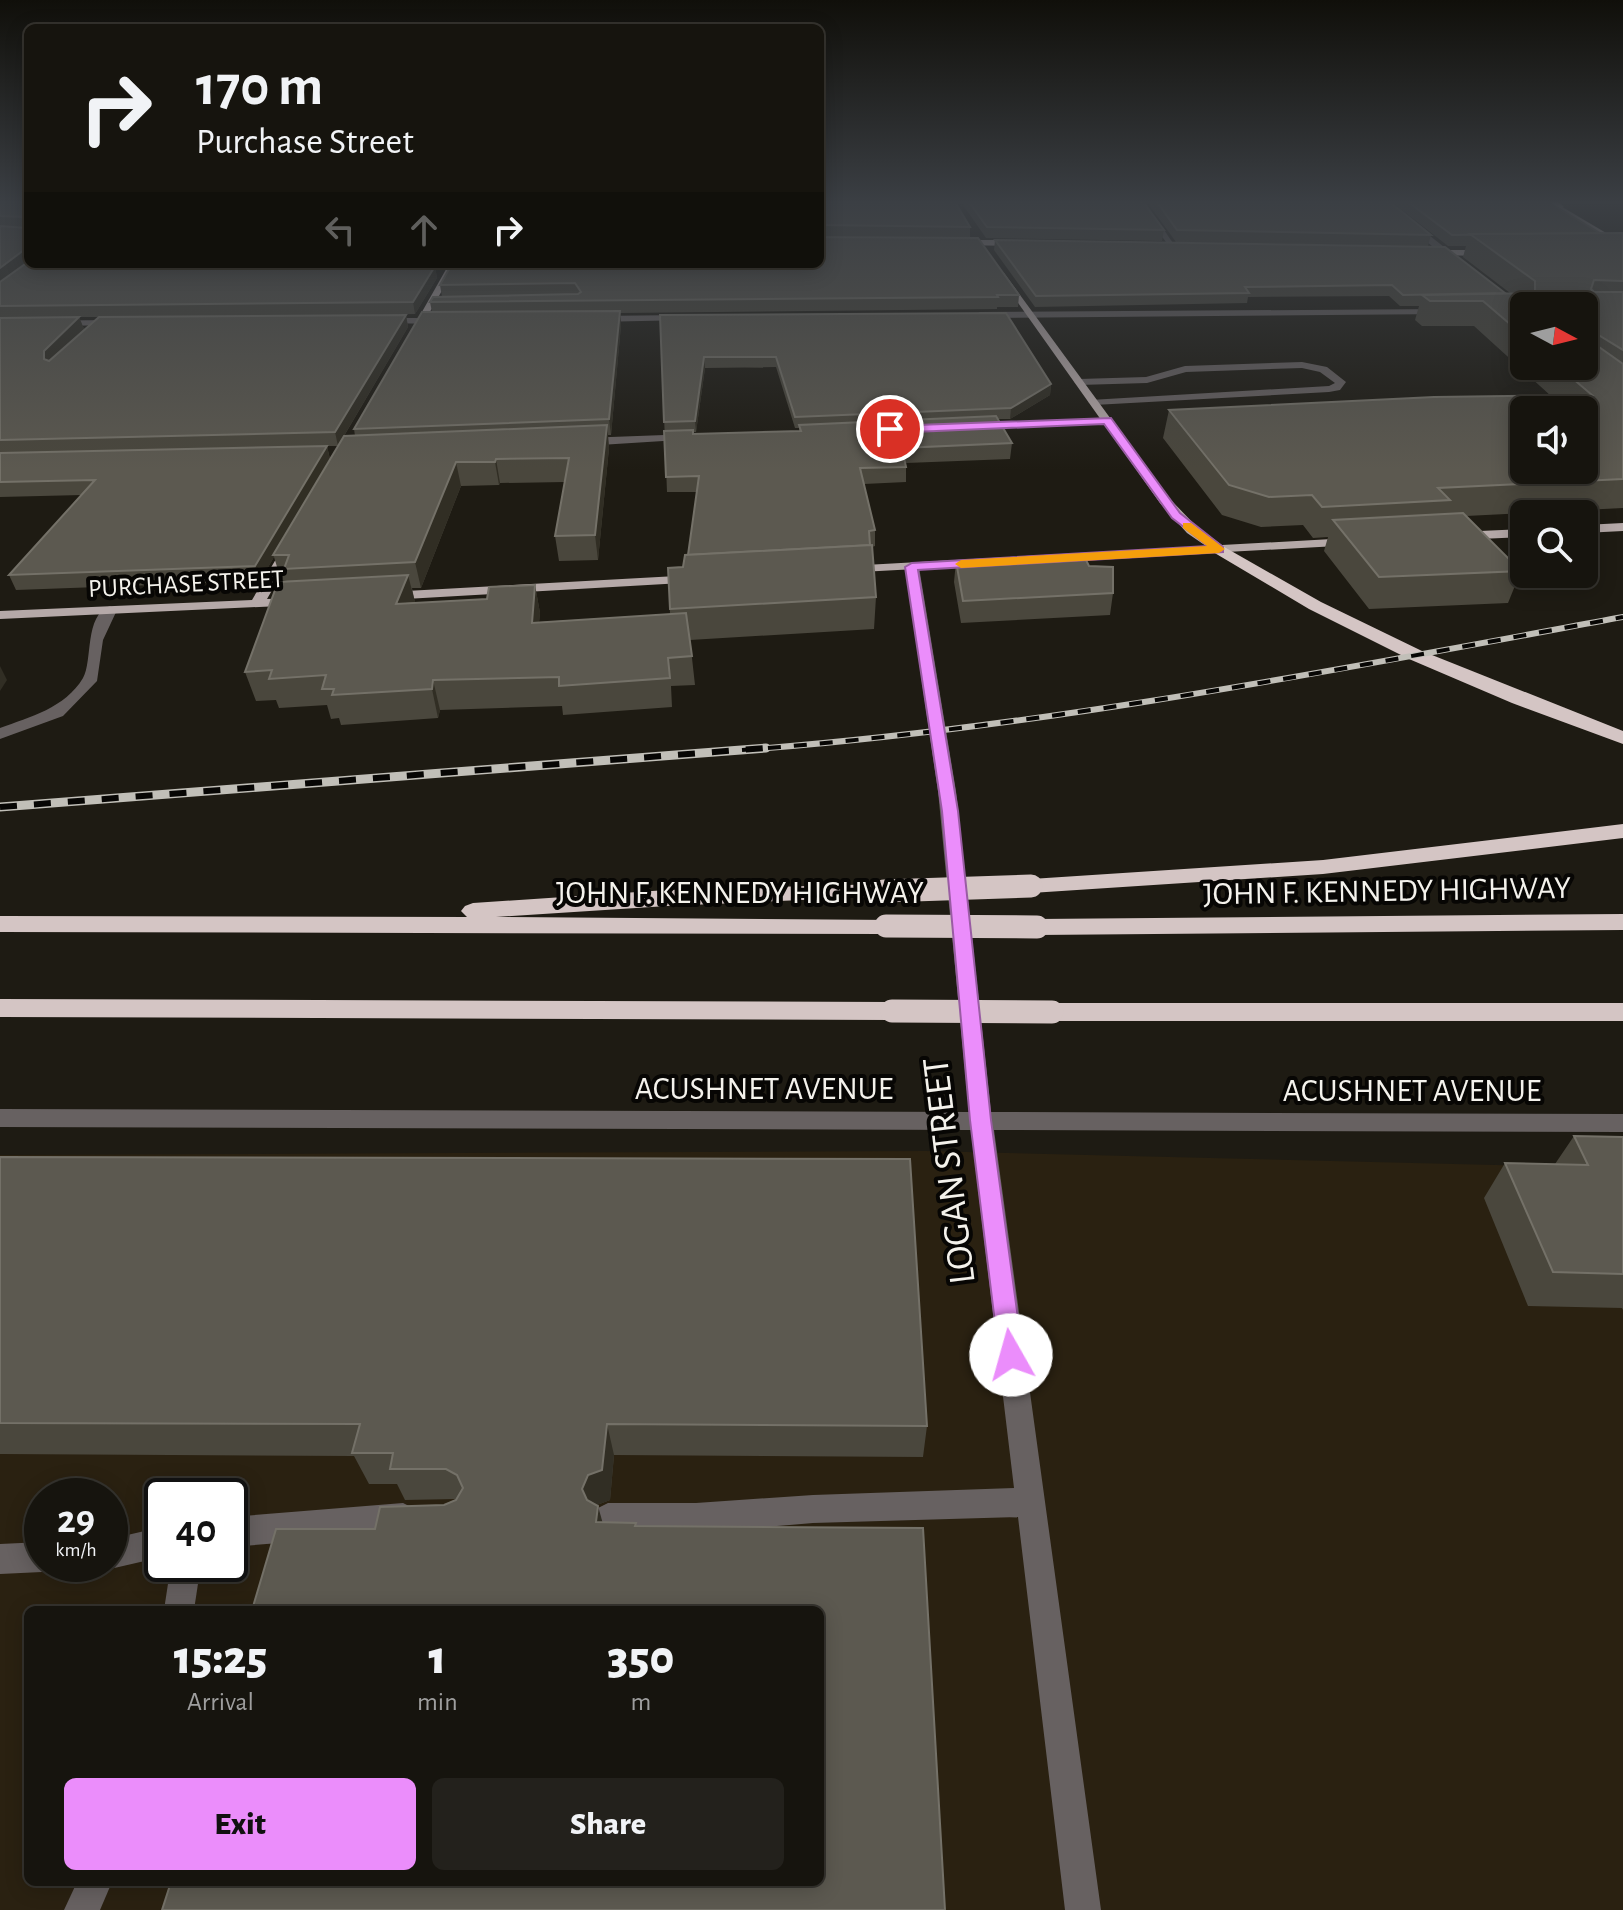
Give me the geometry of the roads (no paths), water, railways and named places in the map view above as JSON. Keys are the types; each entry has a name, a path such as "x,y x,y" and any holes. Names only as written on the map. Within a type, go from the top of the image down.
{"highway":[{"path":"1219,549 1308,601 1402,647 1527,702 1623,738"},
{"path":"308,925 652,898 1031,886 1337,866 1623,831"},
{"name":"JOHN F. KENNEDY HIGHWAY","path":"0,924 1037,927 1623,922"},
{"path":"0,1008 1623,1012"}],"main road":[{"path":"405,347 436,291"},
{"path":"1015,291 1176,515 1219,549"},
{"path":"1598,528 1623,527"},
{"path":"1447,537 1510,534"},
{"path":"257,604 297,535"},
{"path":"832,571 1371,541"},
{"path":"369,597 704,578"},
{"name":"PURCHASE STREET","path":"0,615 305,601"}],"street":[{"path":"430,303 445,303"},
{"path":"969,315 1457,312"},
{"path":"576,319 701,318"},
{"path":"373,321 451,321"},
{"path":"0,324 128,322"},
{"path":"89,334 100,323"},
{"path":"1079,382 1147,380 1185,369 1302,365 1323,369 1341,382 1336,388 1329,389 1094,402"},
{"path":"1158,376 1178,397"},
{"path":"967,426 1107,421"},
{"path":"566,443 703,437"},
{"name":"LOGAN STREET","path":"912,567 949,805 981,1120 1083,1910"},
{"path":"0,734 57,713 92,678 96,640 110,610"},
{"name":"ACUSHNET AVENUE","path":"0,1118 1623,1123"},
{"path":"608,1518 696,1518 813,1509 1030,1502"},
{"path":"248,1531 429,1517"},
{"path":"0,1559 24,1558"},
{"path":"180,1606 183,1582"},
{"path":"82,1910 93,1886"}],"railway":[{"path":"754,749 964,728 1184,696 1623,617"},
{"path":"754,749 766,748"},
{"path":"0,807 754,749"},
{"path":"742,750 754,749"}]}
